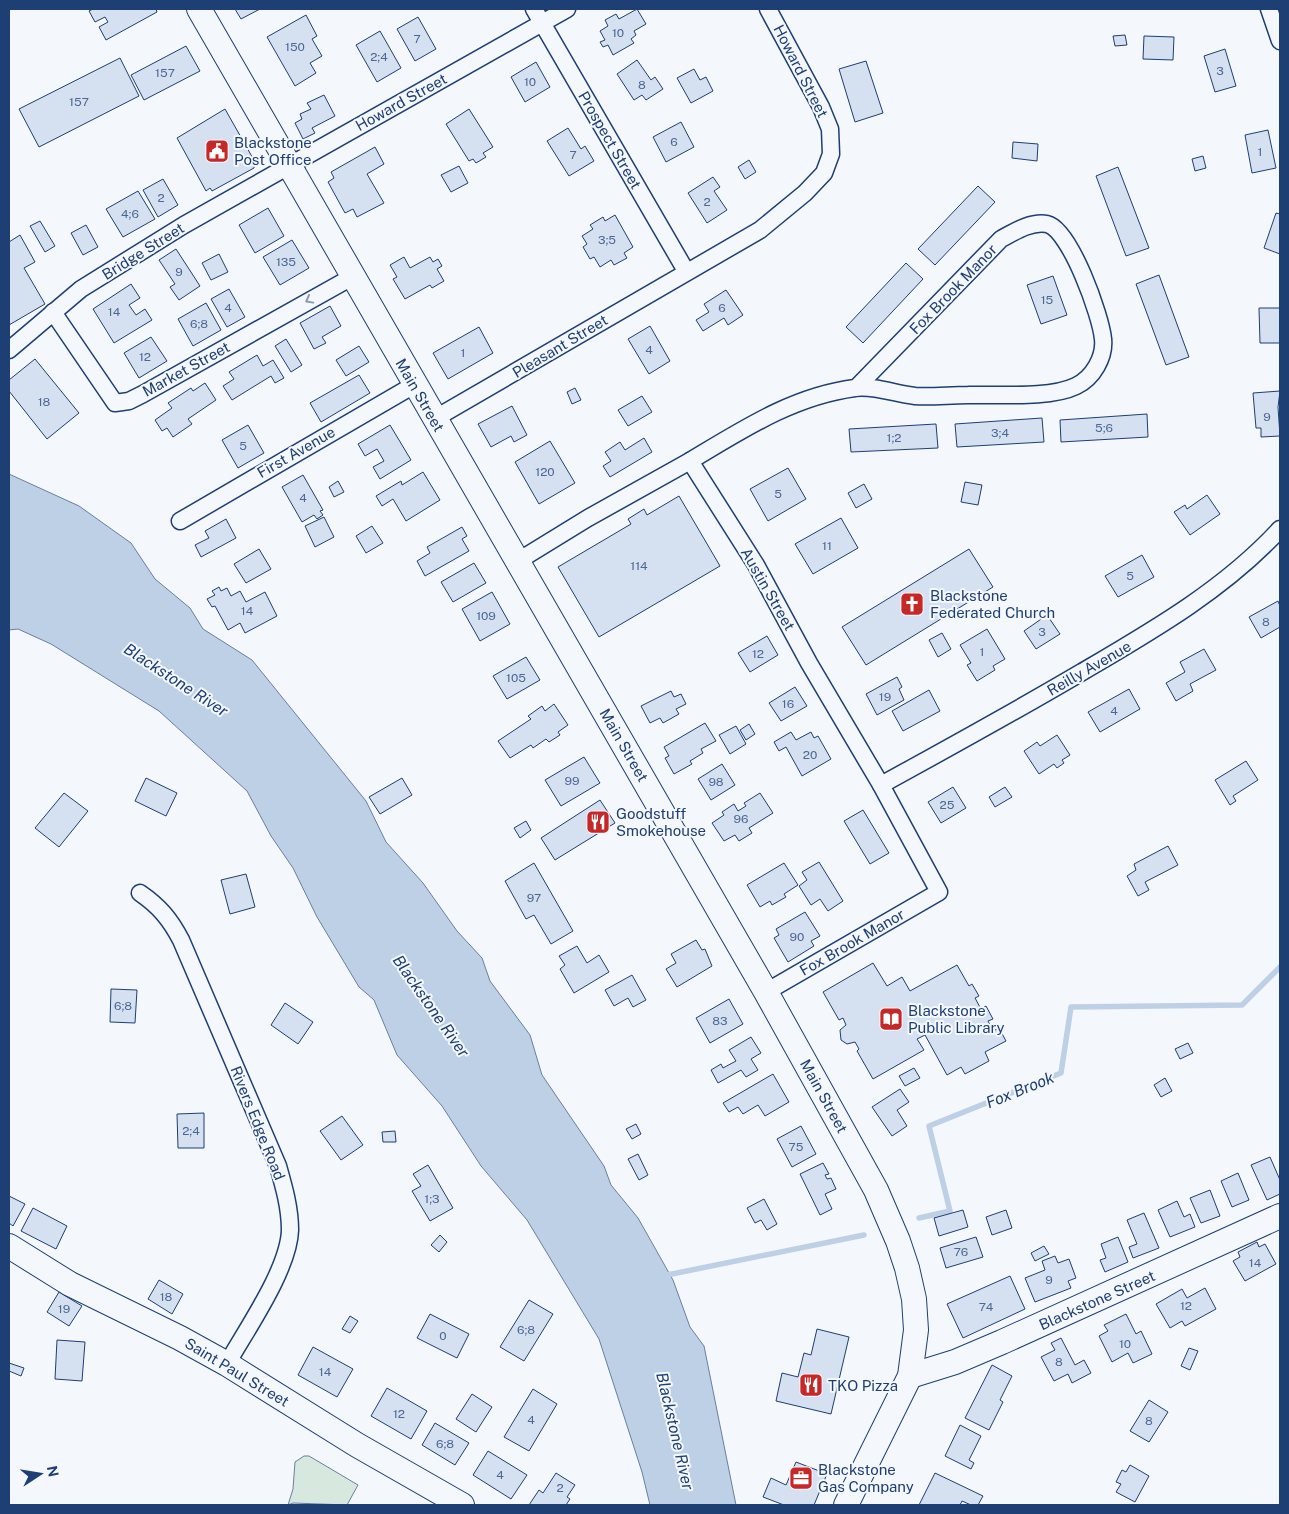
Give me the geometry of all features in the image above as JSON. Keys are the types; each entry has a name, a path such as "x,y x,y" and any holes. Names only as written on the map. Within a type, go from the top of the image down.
{"main road":[{"name":"Main Street","path":"199,9 414,385 518,560 766,992 876,1190 898,1241 907,1268 914,1299 916,1330 910,1376 846,1505"},
{"name":"Blackstone Street","path":"910,1376 955,1362 995,1346 1280,1216"},
{"name":"Saint Paul Street","path":"9,1246 70,1284 180,1338 227,1364 357,1445 462,1505"}],"street":[{"name":"Prospect Street","path":"534,9 686,272"},
{"name":"Howard Street","path":"288,166 567,9"},
{"name":"Howard Street","path":"686,272 760,230 786,209 824,173 831,154 830,130 824,114 768,9"},
{"path":"1269,9 1280,41"},
{"name":"Bridge Street","path":"9,350 82,289 184,225 288,166"},
{"name":"Fox Brook Manor","path":"690,461 762,418 818,396 857,387 917,396 1043,392 1077,385 1092,373 1101,359 1103,340 1098,316 1071,247 1061,232 1047,224 1030,225 1000,239 857,387"},
{"name":"Pleasant Street","path":"434,419 686,272"},
{"name":"Market Street","path":"53,312 115,403 129,401 352,277"},
{"name":"First Avenue","path":"180,521 414,385"},
{"path":"518,560 690,461"},
{"name":"Austin Street","path":"690,461 756,565 809,663 881,785 939,892"},
{"name":"Reilly Avenue","path":"881,785 1149,633 1226,578 1262,549 1280,529"},
{"name":"Fox Brook Manor","path":"766,992 939,892"},
{"name":"Rivers Edge Road","path":"140,893 158,906 171,920 181,940 278,1166 287,1199 290,1232 282,1265 227,1364"}],"shaded area":[{"path":"304,1456 309,1456 358,1485 347,1505 293,1503 288,1505 293,1489 295,1462"}],"water":[{"name":"Blackstone River","path":"9,474 79,506 131,543 155,579 190,608 203,629 252,660 366,801 386,842 423,883 457,931 482,958 490,981 530,1035 542,1075 604,1166 611,1185 638,1218 673,1280 690,1327 704,1346 736,1505 650,1505 642,1472 599,1339 527,1220 481,1166 442,1106 397,1055 374,1000 359,987 317,917 293,868 271,836 247,791 159,711 51,644 18,629 9,630"}],"building":[{"path":"93,9 156,9 157,12 106,40 99,27 108,22 105,17 95,22 89,11"},
{"path":"235,9 260,9 241,19"},
{"path":"637,9 646,24 634,31 636,35 631,39 634,43 613,55 608,45 603,47 600,42 605,40 600,31 608,26 605,20 616,14 619,19"},
{"path":"306,15 317,36 312,39 322,56 310,63 316,73 295,86 267,37"},
{"path":"418,17 436,49 415,61 397,29"},
{"path":"380,31 401,68 377,82 356,45"},
{"path":"1125,35 1127,45 1115,46 1113,36"},
{"path":"1144,36 1174,37 1173,60 1143,59"},
{"path":"186,46 200,71 144,100 131,75"},
{"path":"1225,49 1236,86 1215,92 1204,56"},
{"path":"120,58 139,96 39,147 19,109"},
{"path":"637,60 651,80 655,77 663,89 646,100 642,95 634,100 617,74"},
{"path":"866,61 883,113 855,122 839,69"},
{"path":"536,62 550,87 525,102 511,77"},
{"path":"694,69 700,80 706,77 713,91 691,103 677,78"},
{"path":"324,95 335,116 312,128 315,133 303,139 295,123 302,119 300,114 311,109 307,103"},
{"name":"Blackstone Post Office","path":"225,109 255,162 254,168 212,191 210,188 206,191 177,138"},
{"path":"469,109 493,147 483,153 486,157 476,163 473,159 469,161 446,124"},
{"path":"681,122 694,147 666,162 653,137"},
{"path":"568,128 581,149 585,146 594,161 569,176 547,141"},
{"path":"1268,130 1276,168 1252,173 1245,135"},
{"path":"1013,142 1038,144 1037,161 1012,158"},
{"path":"375,147 384,164 367,174 384,203 357,217 353,209 345,213 328,182 334,178 331,172"},
{"path":"1203,156 1206,168 1195,171 1192,159"},
{"path":"749,160 756,172 745,179 738,167"},
{"path":"459,166 468,183 451,192 441,175"},
{"path":"1118,167 1149,248 1126,256 1096,176"},
{"path":"713,177 720,187 714,191 727,210 707,223 688,193"},
{"path":"163,179 178,205 158,217 143,190"},
{"path":"978,186 995,202 935,265 918,249"},
{"path":"138,191 155,219 123,237 106,209"},
{"path":"268,208 284,236 255,253 239,225"},
{"path":"1276,213 1280,214 1280,254 1264,248"},
{"path":"615,215 633,247 624,253 627,258 614,265 611,260 600,267 594,257 590,259 583,247 587,244 582,236 593,229 590,225 603,217 605,221"},
{"path":"40,221 55,246 45,252 30,226"},
{"path":"86,225 98,247 83,255 71,233"},
{"path":"20,235 35,262 24,268 45,304 9,325 9,242"},
{"path":"292,240 309,268 280,285 263,257"},
{"path":"176,249 200,286 179,300 170,287 175,284 159,260"},
{"path":"219,254 228,272 211,280 202,263"},
{"path":"404,257 410,268 430,257 433,262 438,259 442,266 437,269 444,281 432,288 430,285 405,299 393,279 397,277 390,265"},
{"path":"906,263 923,279 863,343 846,327"},
{"path":"1159,275 1189,357 1166,365 1136,284"},
{"path":"1053,276 1067,315 1041,324 1027,285"},
{"path":"131,284 140,298 129,305 136,315 145,309 152,320 114,343 93,309"},
{"path":"229,289 245,317 227,327 211,299"},
{"path":"726,290 743,315 728,325 724,318 703,331 696,320 709,312 704,304"},
{"path":"206,303 221,330 193,346 178,319"},
{"path":"330,306 341,326 322,337 326,343 314,349 300,323"},
{"path":"1259,308 1280,308 1280,343 1260,343"},
{"path":"650,326 670,361 649,374 628,339"},
{"path":"479,327 493,353 448,379 433,353"},
{"path":"151,337 167,361 139,378 124,353"},
{"path":"286,339 302,365 291,372 275,346"},
{"path":"359,346 369,362 346,376 336,360"},
{"path":"257,355 263,366 273,360 284,378 275,383 271,376 232,400 223,386 234,379 229,372"},
{"path":"35,359 79,413 47,439 9,391 9,380"},
{"path":"359,375 370,393 321,422 310,403"},
{"path":"205,383 216,400 188,419 192,424 173,437 167,428 162,431 155,420 172,408 168,403 191,388 193,391"},
{"path":"575,388 581,400 572,404 567,392"},
{"path":"1280,391 1278,407 1280,436 1261,437 1261,428 1256,428 1253,393"},
{"path":"642,396 652,412 628,426 618,410"},
{"path":"512,406 527,435 514,442 511,436 491,447 478,424"},
{"path":"1147,414 1148,437 1061,442 1060,420"},
{"path":"1042,418 1044,442 957,447 955,424"},
{"path":"936,424 938,448 851,452 849,429"},
{"path":"248,425 264,453 238,468 222,440"},
{"path":"390,425 411,460 380,479 373,467 384,461 377,449 365,456 358,444"},
{"path":"644,438 652,452 610,477 603,466 611,461 605,452 620,442 625,450"},
{"path":"550,441 575,483 539,504 515,462"},
{"path":"788,468 806,499 768,521 750,489"},
{"path":"423,472 440,500 406,521 393,499 382,506 376,496 401,481 402,485"},
{"path":"303,475 323,510 320,511 323,515 317,519 314,515 302,522 282,487"},
{"path":"338,481 344,492 334,497 329,487"},
{"path":"965,482 982,485 978,505 961,502"},
{"path":"864,484 872,499 856,508 848,493"},
{"path":"1207,495 1220,514 1190,535 1174,512 1185,505 1187,509"},
{"path":"679,496 720,566 599,637 558,567 631,524 628,519 644,509 647,515"},
{"path":"324,517 334,537 315,547 305,526"},
{"path":"841,518 858,548 813,574 795,544"},
{"path":"226,519 236,538 201,557 195,545 209,538 205,531"},
{"path":"372,526 383,543 366,553 356,536"},
{"path":"462,527 467,536 462,539 469,551 425,576 417,561 430,553 427,547"},
{"path":"259,549 271,569 246,583 234,564"},
{"path":"969,549 993,587 866,665 842,627"},
{"path":"1142,555 1154,577 1118,597 1105,576"},
{"path":"474,563 486,583 453,602 441,582"},
{"path":"219,587 221,591 227,588 231,596 240,591 246,602 265,592 277,616 245,633 240,623 228,630 215,606 212,607 207,599 215,595 212,591"},
{"path":"492,592 510,624 480,641 462,609"},
{"path":"1278,601 1280,606 1280,627 1261,638 1249,617"},
{"path":"1047,615 1060,634 1036,649 1024,631"},
{"path":"987,629 1005,659 993,666 995,670 977,681 967,665 971,663 960,645"},
{"path":"942,633 951,649 938,657 929,640"},
{"path":"767,636 778,655 750,672 738,653"},
{"path":"1204,649 1216,670 1190,684 1193,691 1176,701 1166,683 1185,672 1180,662"},
{"path":"526,657 540,680 507,699 493,676"},
{"path":"897,677 902,687 899,689 904,700 877,715 866,694"},
{"path":"795,687 807,706 781,721 769,703"},
{"path":"1129,689 1140,709 1100,732 1088,712"},
{"path":"929,690 940,711 903,731 892,711"},
{"path":"671,691 674,697 681,694 686,704 676,709 679,714 663,723 660,718 650,723 641,706"},
{"path":"554,704 568,725 558,732 560,735 549,742 546,739 533,748 531,745 510,758 498,741 531,719 528,716 542,706 545,711"},
{"path":"705,723 716,741 701,749 703,753 690,761 692,764 674,774 665,758 669,756 664,747"},
{"path":"749,724 755,734 746,740 740,730"},
{"path":"736,726 746,744 730,754 719,735"},
{"path":"791,732 796,740 811,732 814,738 818,736 831,759 802,776 786,747 779,751 774,742"},
{"path":"1057,735 1070,755 1062,760 1064,763 1057,768 1054,764 1039,774 1024,751 1037,742 1040,746"},
{"path":"584,757 600,783 561,806 545,780"},
{"path":"1246,761 1258,780 1233,796 1236,801 1230,805 1215,780"},
{"path":"722,764 735,785 711,800 698,779"},
{"path":"146,778 177,793 166,816 135,801"},
{"path":"402,778 412,795 380,814 369,797"},
{"path":"953,787 966,808 941,823 928,802"},
{"path":"1005,787 1012,797 995,807 989,797"},
{"path":"64,793 88,811 59,847 35,828"},
{"path":"760,793 773,813 749,828 752,833 739,841 735,835 724,841 712,823 724,815 722,812 734,804 738,811 746,806 744,803"},
{"path":"600,800 615,823 555,860 541,838"},
{"path":"863,810 889,853 870,864 844,821"},
{"path":"526,821 531,830 520,838 514,828"},
{"path":"1168,846 1178,865 1145,882 1149,890 1138,896 1127,876 1136,870 1134,864"},
{"path":"819,862 843,901 828,911 820,899 811,905 799,886 807,880 802,872"},
{"path":"534,863 573,931 551,944 534,915 526,919 505,881"},
{"path":"784,863 798,885 784,894 786,897 772,905 770,901 760,907 747,885"},
{"path":"246,874 255,907 230,914 221,880"},
{"path":"805,912 820,936 811,941 814,946 788,962 774,938 779,935 776,929"},
{"path":"696,940 702,950 705,949 712,966 677,987 666,969 676,963 671,954"},
{"path":"577,946 587,963 599,955 609,972 574,993 560,969 565,965 559,956"},
{"path":"873,963 887,986 902,977 910,991 957,965 969,986 972,984 979,996 975,998 981,1009 986,1006 993,1019 988,1021 993,1031 999,1028 1006,1041 985,1052 989,1061 965,1074 961,1067 947,1075 925,1035 917,1039 924,1050 873,1079 857,1051 859,1049 855,1042 847,1044 841,1040 840,1030 846,1025 843,1018 839,1020 823,992"},
{"path":"632,975 646,1000 633,1007 628,998 614,1006 605,990"},
{"path":"111,989 137,990 135,1023 110,1022"},
{"path":"729,999 743,1024 710,1043 696,1018"},
{"path":"285,1003 313,1022 298,1044 271,1025"},
{"path":"751,1037 761,1053 751,1059 758,1070 746,1077 741,1070 718,1083 711,1070 721,1064 723,1068 736,1061 729,1050"},
{"path":"1188,1043 1193,1053 1180,1059 1175,1049"},
{"path":"914,1068 920,1078 905,1086 899,1076"},
{"path":"773,1074 789,1102 765,1116 758,1105 743,1114 738,1107 729,1112 723,1103"},
{"path":"1165,1078 1172,1091 1161,1097 1154,1085"},
{"path":"900,1089 909,1102 897,1110 907,1126 892,1136 872,1107"},
{"path":"204,1113 204,1148 178,1148 177,1114"},
{"path":"342,1116 363,1145 341,1160 320,1131"},
{"path":"636,1124 641,1134 632,1139 626,1129"},
{"path":"801,1126 816,1154 792,1167 777,1139"},
{"path":"395,1131 396,1142 383,1142 382,1132"},
{"path":"638,1154 648,1175 639,1180 628,1159"},
{"path":"1270,1157 1280,1180 1280,1194 1267,1200 1251,1165"},
{"path":"823,1163 829,1174 825,1175 827,1179 831,1178 836,1189 825,1194 832,1209 820,1215 800,1174"},
{"path":"428,1165 453,1208 430,1221 412,1191 421,1186 413,1174"},
{"path":"1238,1173 1249,1200 1232,1207 1221,1181"},
{"path":"1210,1190 1220,1216 1201,1223 1190,1198"},
{"path":"9,1196 25,1204 13,1226 9,1223"},
{"path":"764,1199 777,1224 767,1230 761,1220 755,1223 747,1208"},
{"path":"1177,1201 1184,1217 1190,1214 1195,1227 1170,1237 1158,1210"},
{"path":"33,1208 67,1226 56,1249 21,1231"},
{"path":"963,1210 968,1227 939,1236 934,1218"},
{"path":"1006,1210 1012,1228 992,1235 986,1217"},
{"path":"1144,1213 1159,1248 1133,1258 1129,1247 1137,1244 1127,1220"},
{"path":"440,1235 447,1242 439,1252 431,1245"},
{"path":"976,1237 983,1257 946,1268 940,1248"},
{"path":"1118,1237 1128,1262 1105,1272 1100,1260 1106,1258 1101,1244"},
{"path":"1257,1242 1259,1247 1265,1244 1276,1264 1245,1281 1233,1261 1240,1257 1238,1252"},
{"path":"1044,1246 1049,1254 1035,1261 1031,1253"},
{"path":"1055,1256 1058,1263 1069,1259 1076,1278 1068,1281 1071,1288 1035,1302 1025,1278 1045,1270 1042,1261"},
{"path":"1010,1276 1025,1309 963,1338 947,1304"},
{"path":"159,1280 183,1294 172,1314 148,1299"},
{"path":"1205,1288 1216,1309 1185,1326 1182,1321 1170,1328 1156,1304 1182,1289 1187,1298"},
{"path":"59,1292 82,1306 69,1326 47,1312"},
{"path":"529,1300 553,1314 524,1361 500,1347"},
{"path":"430,1314 469,1334 457,1358 417,1338"},
{"path":"1126,1314 1136,1334 1141,1331 1152,1354 1133,1363 1128,1353 1112,1362 1099,1336 1108,1331 1104,1325"},
{"path":"350,1316 358,1321 350,1333 342,1329"},
{"path":"817,1329 849,1337 831,1414 776,1401 782,1373 798,1377 804,1353 811,1355"},
{"path":"1061,1338 1075,1365 1084,1360 1091,1373 1072,1383 1068,1374 1054,1381 1041,1357 1055,1350 1051,1343"},
{"path":"57,1340 85,1342 82,1381 55,1379"},
{"path":"313,1347 353,1369 337,1397 298,1375"},
{"path":"1189,1348 1198,1351 1190,1370 1181,1366"},
{"path":"9,1363 24,1368 21,1376 9,1371"},
{"path":"992,1365 1012,1376 1000,1400 1003,1402 989,1430 965,1418"},
{"path":"387,1388 427,1411 411,1439 371,1416"},
{"path":"533,1389 557,1404 529,1451 504,1437"},
{"path":"472,1394 492,1407 476,1432 456,1419"},
{"path":"1149,1400 1168,1412 1149,1442 1130,1431"},
{"path":"435,1423 469,1443 455,1465 422,1445"},
{"path":"960,1425 981,1436 969,1460 974,1463 971,1469 945,1456"},
{"path":"488,1451 527,1475 511,1499 473,1475"},
{"path":"796,1462 827,1474 814,1505 784,1505 763,1497 771,1478 786,1485"},
{"path":"1130,1465 1149,1476 1135,1502 1116,1492 1121,1484 1116,1482 1122,1470 1126,1472"},
{"path":"556,1473 575,1485 567,1497 570,1499 566,1505 529,1505 539,1490 543,1493"},
{"path":"935,1473 983,1496 978,1505 971,1505 962,1501 960,1505 919,1505"}],"waterway":[{"name":"Fox Brook","path":"919,1218 950,1211 929,1126 1061,1073 1071,1007 1242,1005 1280,967"},
{"name":"Fox Brook","path":"662,1276 864,1235"}],"place":[{"name":"Blackstone Post Office","path":"217,151"},
{"name":"Blackstone Federated Church","path":"912,604"},
{"name":"Goodstuff Smokehouse","path":"598,822"},
{"name":"Blackstone Public Library","path":"891,1019"},
{"name":"TKO Pizza","path":"811,1385"},
{"name":"Blackstone Gas Company","path":"801,1478"}]}
